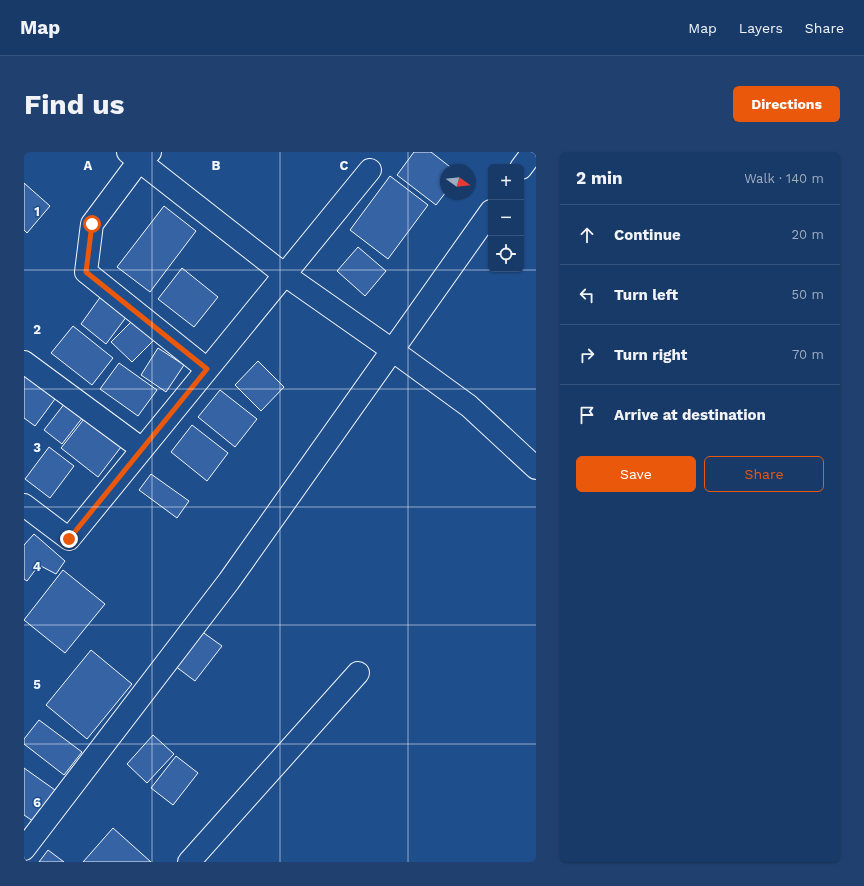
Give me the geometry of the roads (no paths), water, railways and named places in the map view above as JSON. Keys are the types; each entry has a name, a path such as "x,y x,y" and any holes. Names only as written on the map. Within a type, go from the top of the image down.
{"street":[{"path":"524,164 533,152"},
{"path":"207,369 86,272 92,224 140,155 284,275 392,350 469,406 536,468"},
{"path":"24,505 69,539 370,170"},
{"path":"24,849 229,581 488,215"},
{"path":"24,362 142,449"},
{"path":"189,862 358,673"}]}
